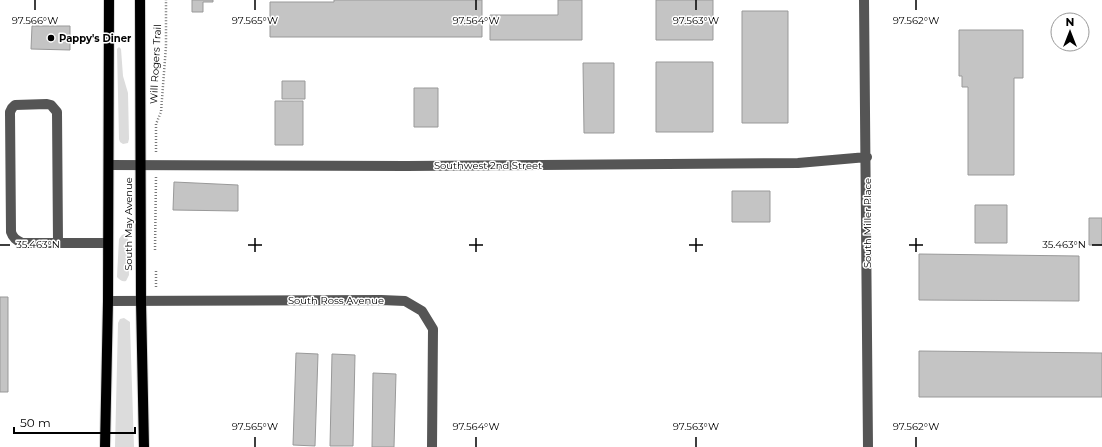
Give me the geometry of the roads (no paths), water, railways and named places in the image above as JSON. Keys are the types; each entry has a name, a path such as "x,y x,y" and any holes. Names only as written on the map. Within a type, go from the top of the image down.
{"main road":[{"name":"South May Avenue","path":"105,447 108,301 109,0"},
{"name":"South May Avenue","path":"140,0 141,301 144,447"}],"street":[{"name":"South Miller Place","path":"864,0 867,157 868,447"},
{"path":"58,243 57,112 51,105 46,104 15,105 10,112 12,237 22,243 58,243 108,243"},
{"name":"Southwest 2nd Street","path":"109,165 414,166 798,163 867,157"},
{"name":"South Ross Avenue","path":"108,301 405,301 422,311 433,329 432,447"}],"place":[{"name":"Pappy's Diner","path":"51,38"}]}
